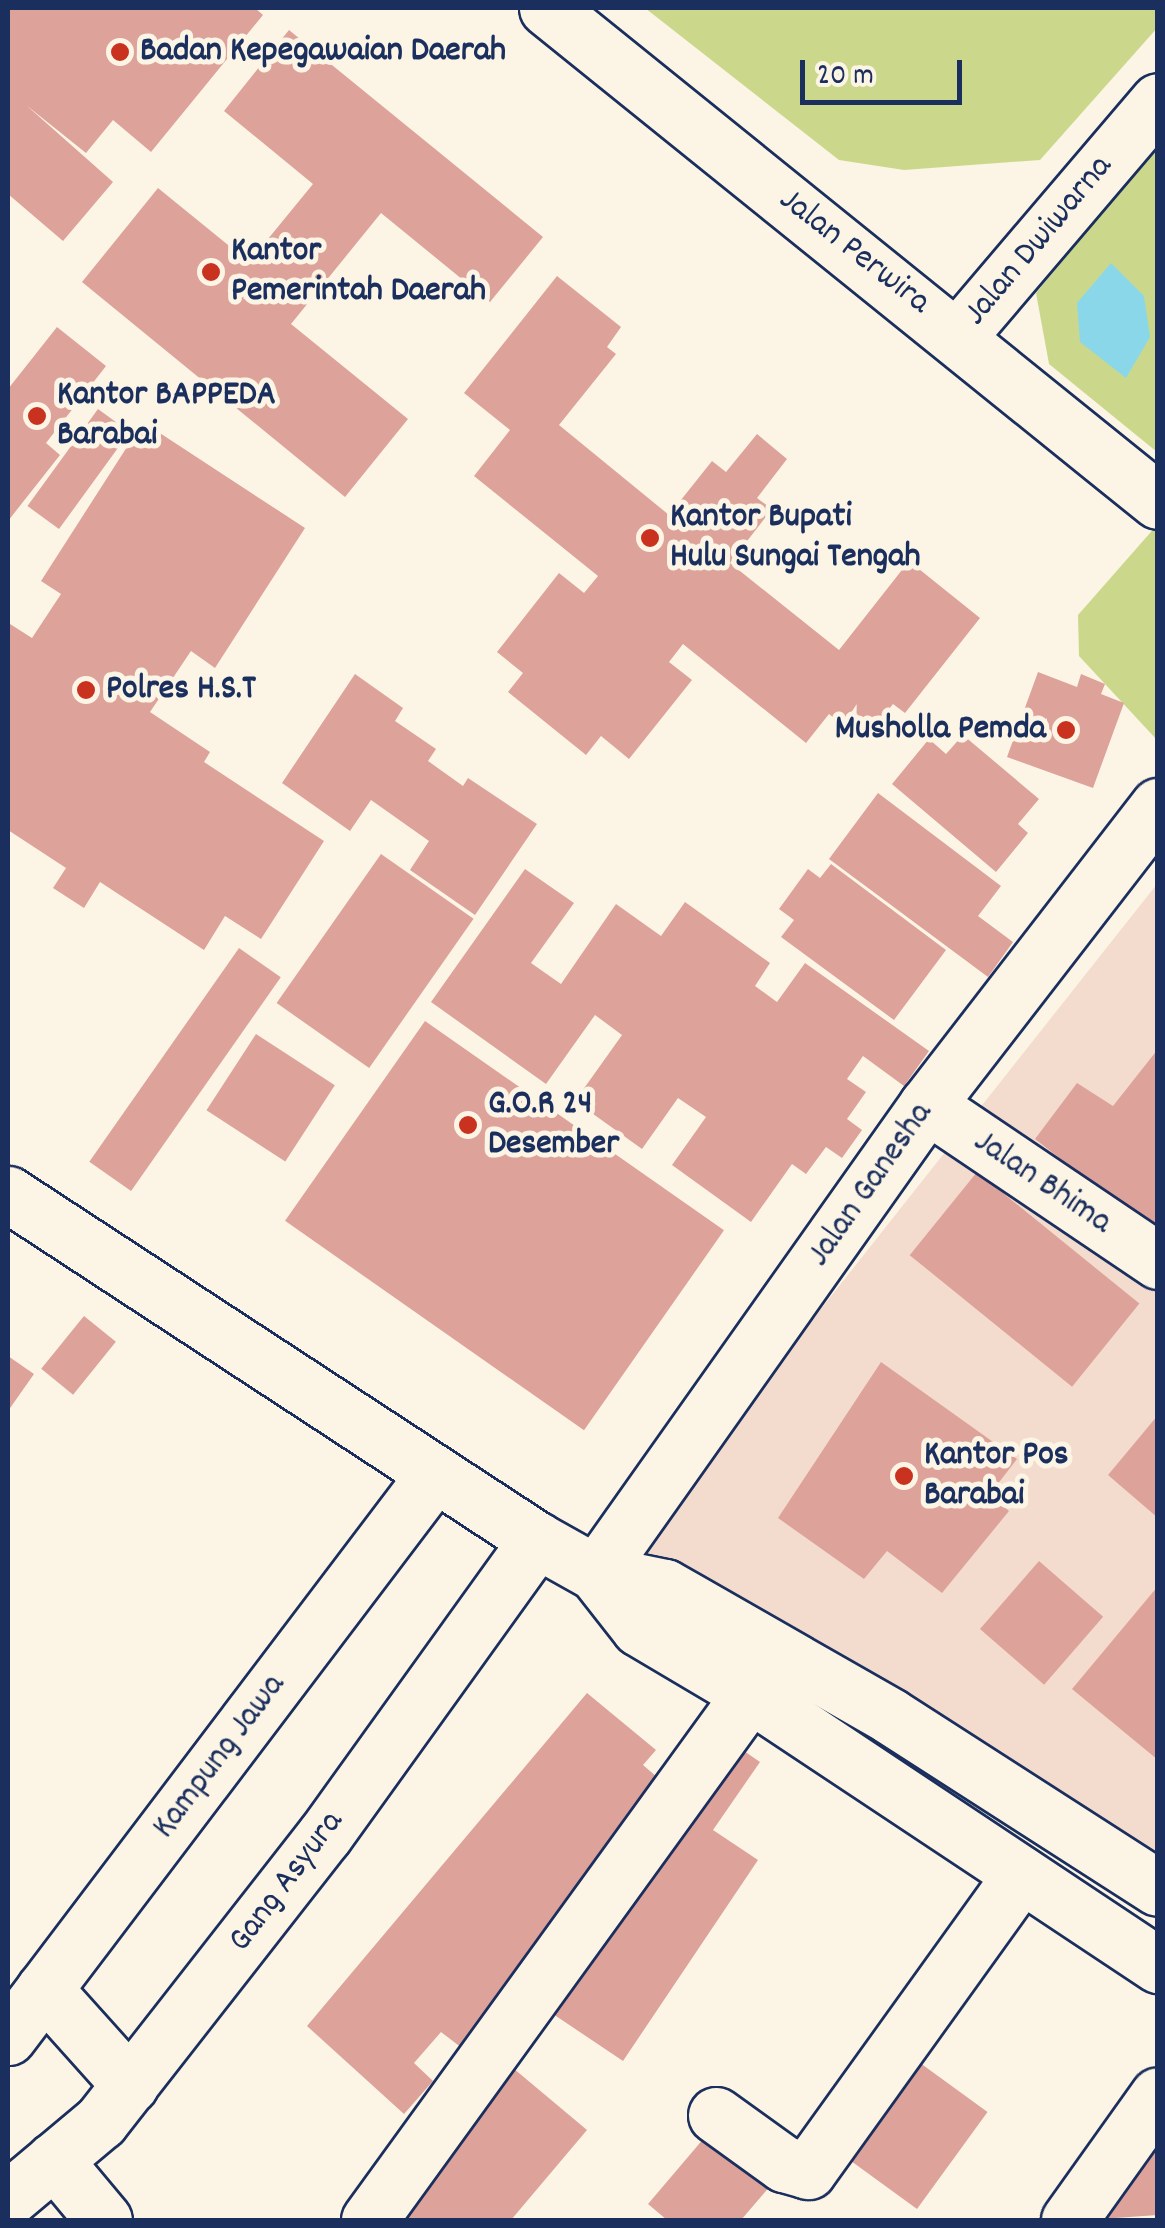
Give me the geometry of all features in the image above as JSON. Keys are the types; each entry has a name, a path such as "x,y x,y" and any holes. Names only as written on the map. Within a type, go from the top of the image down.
{"street":[{"name":"Jalan Perwira","path":"547,8 959,334 1158,501"},
{"name":"Jalan Dwiwarna","path":"959,334 1158,101"},
{"name":"Jalan Ganesha","path":"596,1572 927,1105 1158,806"},
{"name":"Jalan Bhima","path":"927,1105 1158,1261"},
{"path":"8,1197 432,1476 538,1540 596,1572 665,1586 890,1716 1158,1888"},
{"name":"Kampung Jawa","path":"8,2038 432,1476"},
{"name":"Gang Asyura","path":"8,2199 102,2121 324,1836 538,1540"},
{"path":"596,1572 638,1628 750,1694 1158,1965"},
{"path":"370,2220 750,1694"},
{"path":"716,2114 784,2164 808,2171 1021,1875"},
{"path":"44,1989 130,2085"},
{"path":"1069,2220 1158,2095"},
{"path":"54,2160 104,2220"}],"shaded area":[{"path":"1157,884 1157,1854 993,1748 628,1553"}],"green space":[{"path":"645,8 1157,8 1158,27 1040,160 904,170 839,160"},
{"path":"1157,146 1157,452 1049,364 1036,293"},
{"path":"1157,525 1157,740 1079,656 1078,615"}],"water":[{"path":"1111,263 1144,296 1150,337 1126,378 1080,342 1077,303"}],"building":[{"name":"Badan Kepegawaian Daerah","path":"8,8 255,8 263,15 151,152 113,120 86,153 26,105 113,182 63,241 8,194"},
{"name":"Kantor Pemerintah Daerah","path":"289,30 543,237 490,302 381,213 291,324 408,419 345,497 82,282 158,188 249,262 313,184 224,111"},
{"name":"Kantor Bupati Hulu Sungai Tengah","path":"557,276 621,327 607,347 616,354 559,425 669,515 712,461 726,472 757,434 787,459 757,498 772,509 730,563 839,650 909,561 980,618 905,713 893,704 863,742 829,714 806,743 683,644 669,662 692,680 629,759 601,736 586,755 508,692 523,673 497,652 559,573 584,593 598,576 474,476 510,430 464,393"},
{"name":"Kantor BAPPEDA Barabai","path":"57,327 106,366 46,443 60,455 8,521 8,389"},
{"path":"98,409 130,432 59,529 27,506"},
{"name":"Polres H.S.T","path":"143,422 305,528 215,668 191,651 150,712 210,752 204,762 324,841 261,939 225,916 204,950 100,882 84,908 53,888 66,868 8,830 8,628 10,624 32,638 61,594 41,581"},
{"name":"Musholla Pemda","path":"1038,672 1077,687 1081,674 1105,684 1101,694 1124,703 1093,788 1007,757"},
{"path":"355,674 403,708 395,721 436,749 428,761 463,786 468,778 537,824 475,915 410,870 429,841 371,800 350,831 282,783"},
{"path":"963,735 1039,799 1018,824 1028,833 996,872 892,784 929,739 946,754"},
{"path":"878,793 1001,886 978,916 1013,942 988,977 829,859"},
{"path":"381,854 474,919 369,1068 277,1003"},
{"path":"831,864 946,950 894,1020 781,937 794,920 779,909 808,869 820,878"},
{"path":"525,869 574,903 531,963 561,984 616,904 661,936 685,902 770,963 755,986 777,1002 805,963 929,1051 904,1086 863,1056 847,1079 866,1092 847,1119 862,1130 842,1158 826,1147 806,1174 792,1164 751,1222 672,1165 706,1117 678,1098 642,1149 575,1101 622,1035 595,1015 546,1084 431,1002"},
{"path":"239,948 281,977 131,1191 89,1162"},
{"name":"G.O.R 24 Desember","path":"425,1021 724,1230 584,1430 285,1221"},
{"path":"256,1034 335,1085 285,1162 206,1110"},
{"path":"1158,1049 1158,1235 1035,1139 1077,1083 1113,1106"},
{"path":"977,1172 1139,1304 1072,1387 910,1255"},
{"path":"84,1316 116,1342 73,1395 41,1369"},
{"path":"8,1356 34,1374 8,1411"},
{"name":"Kantor Pos Barabai","path":"881,1362 1017,1459 990,1494 1009,1511 942,1593 887,1551 864,1579 778,1518"},
{"path":"1158,1415 1158,1518 1108,1475"},
{"path":"1039,1561 1103,1617 1044,1685 980,1629"},
{"path":"1158,1586 1158,1760 1072,1689"},
{"path":"587,1693 656,1750 643,1765 671,1789 479,2061 441,2032 414,2063 433,2081 404,2114 307,2026"},
{"path":"731,1742 760,1762 713,1830 758,1860 623,2061 550,2012"},
{"path":"905,2052 988,2112 917,2209 834,2149"},
{"path":"513,2068 587,2130 511,2220 389,2217"},
{"path":"1158,2121 1158,2215 1087,2220"},
{"path":"716,2124 778,2177 741,2220 667,2220 648,2204"}],"place":[{"name":"Badan Kepegawaian Daerah","path":"120,52"},
{"name":"Kantor Pemerintah Daerah","path":"211,272"},
{"name":"Kantor BAPPEDA Barabai","path":"37,416"},
{"name":"Kantor Bupati Hulu Sungai Tengah","path":"650,538"},
{"name":"Polres H.S.T","path":"86,690"},
{"name":"Musholla Pemda","path":"1066,730"},
{"name":"G.O.R 24 Desember","path":"468,1125"},
{"name":"Kantor Pos Barabai","path":"904,1476"}]}
